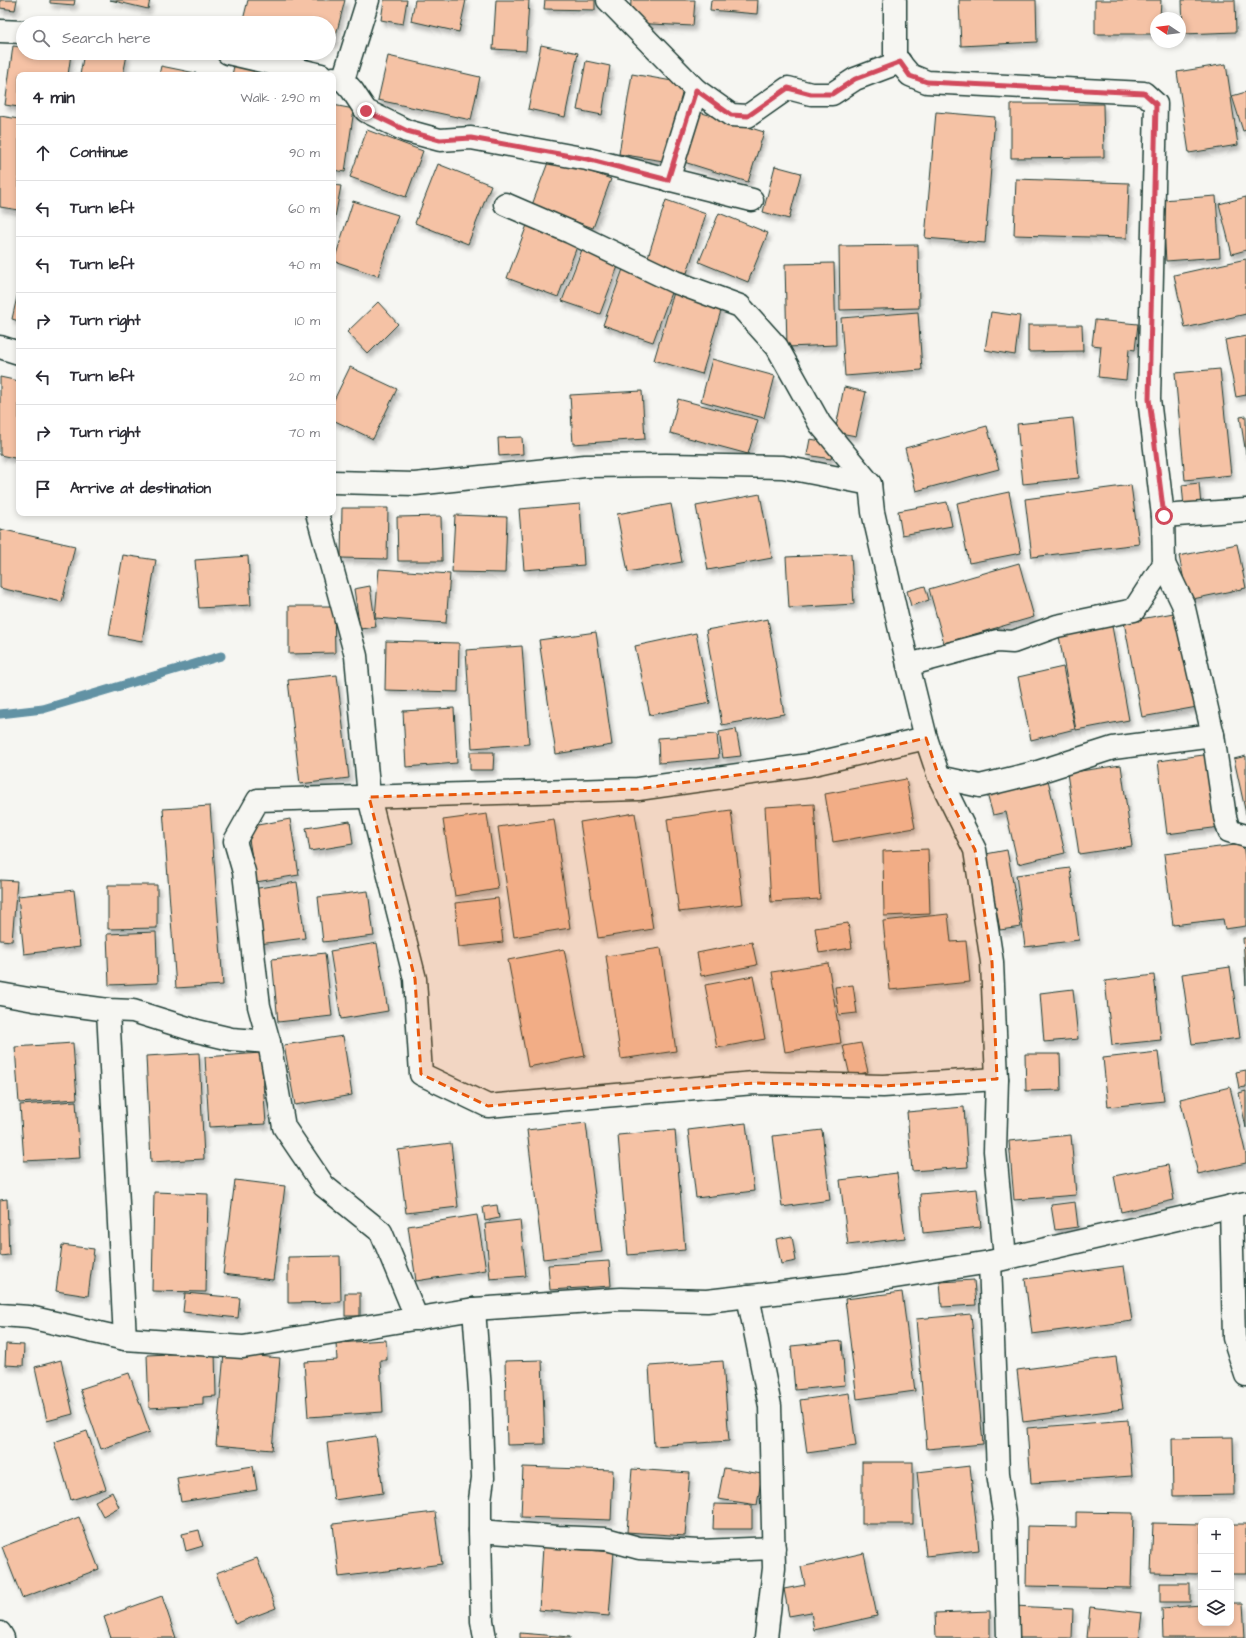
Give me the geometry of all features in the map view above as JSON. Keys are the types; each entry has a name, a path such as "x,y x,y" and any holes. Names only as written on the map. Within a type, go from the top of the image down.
{"street":[{"path":"368,0 338,79 352,90 366,111 407,131 440,140 471,138 587,159 752,200"},
{"path":"608,0 696,90 731,115 748,116 788,88 811,94 832,94 855,79 900,62"},
{"path":"895,0 895,57 910,76 927,82 1144,93 1156,104 1149,399 1164,516 1164,564 1183,604 1213,735 1224,817 1229,831 1246,836"},
{"path":"0,31 16,32"},
{"path":"258,60 308,72"},
{"path":"668,180 696,90"},
{"path":"505,204 570,232 675,282 740,306 777,347 820,424 870,484 873,512 926,738 938,777 975,850 992,962 997,1079 995,1151 998,1473 1005,1520 1008,1638"},
{"path":"0,347 16,352"},
{"path":"336,482 416,484 585,466 666,465 783,467 870,484"},
{"path":"1164,516 1246,510"},
{"path":"318,516 356,656 369,797 415,979 421,1074 488,1106 754,1083 883,1086 997,1079"},
{"path":"908,665 997,641 1013,642 1057,626 1134,610 1164,564"},
{"path":"938,777 980,786 1038,772 1113,748 1213,735"},
{"path":"417,1319 380,1232 324,1186 284,1128 269,1042 259,1006 244,872 235,841 258,800 638,789 809,765 926,738"},
{"path":"0,994 108,1010 133,1011 197,1032 231,1039 269,1042"},
{"path":"108,1010 126,1339"},
{"path":"0,1315 29,1317 126,1339 243,1347 474,1309 621,1299 707,1301 844,1285 997,1260 1238,1205 1234,1338 1246,1375"},
{"path":"748,1296 770,1406 774,1568 766,1638"},
{"path":"474,1309 480,1390 483,1478 480,1500 480,1531 482,1621 485,1638"},
{"path":"480,1531 606,1539 639,1548 699,1551 774,1548"},
{"path":"0,1633 3,1638"}],"highlighted area":[{"path":"926,738 939,777 975,850 992,962 997,1079 883,1086 754,1083 488,1106 421,1074 415,979 369,797 638,789 809,765"}],"building":[{"path":"0,0 17,0 15,10 0,8"},
{"path":"50,0 75,0 74,5 50,3"},
{"path":"110,0 150,0 148,9"},
{"path":"248,0 345,0 336,35 336,16 244,16"},
{"path":"384,0 407,0 403,24 381,20"},
{"path":"415,0 466,0 459,32 411,21"},
{"path":"496,0 529,0 526,51 493,49"},
{"path":"545,0 595,0 595,10 544,9"},
{"path":"631,0 695,0 693,26 630,23"},
{"path":"711,0 758,0 757,14 710,10"},
{"path":"959,0 1036,0 1037,42 961,46"},
{"path":"1095,0 1161,0 1160,12 1150,12 1150,34 1095,34"},
{"path":"1182,0 1235,0 1236,32 1186,34 1186,12 1182,12"},
{"path":"541,45 578,53 565,117 528,109"},
{"path":"13,46 16,46 16,60 70,60 68,72 16,72 16,107 5,105"},
{"path":"388,56 480,77 471,120 378,100"},
{"path":"83,60 126,60 124,72 81,72"},
{"path":"586,61 610,66 602,115 577,110"},
{"path":"1226,64 1238,145 1189,153 1177,72"},
{"path":"161,66 190,72 160,72"},
{"path":"234,66 266,72 233,72"},
{"path":"632,74 684,83 670,162 619,154"},
{"path":"1246,92 1246,130 1243,131 1232,96"},
{"path":"1011,104 1103,104 1104,157 1011,158"},
{"path":"336,106 354,109 345,172 336,170"},
{"path":"699,112 764,132 748,182 684,162"},
{"path":"936,112 995,117 985,243 925,238"},
{"path":"0,116 16,119 16,210 0,207"},
{"path":"367,130 423,151 406,197 350,177"},
{"path":"550,157 611,179 593,228 532,205"},
{"path":"438,164 491,185 468,244 415,223"},
{"path":"775,166 801,173 789,219 763,212"},
{"path":"1016,179 1129,183 1127,238 1014,235"},
{"path":"336,185 341,186 336,212"},
{"path":"1216,196 1220,257 1166,261 1162,200"},
{"path":"1246,197 1246,250 1232,254 1219,204"},
{"path":"666,200 706,214 687,273 647,260"},
{"path":"353,201 398,215 378,276 336,262 336,255"},
{"path":"719,213 768,233 748,282 699,262"},
{"path":"527,225 578,244 558,297 507,278"},
{"path":"918,245 919,308 840,310 839,246"},
{"path":"583,247 620,261 600,314 562,301"},
{"path":"1246,259 1246,314 1185,328 1174,275"},
{"path":"834,263 836,345 787,347 785,264"},
{"path":"623,269 673,287 653,342 603,325"},
{"path":"675,289 723,304 702,374 654,360"},
{"path":"16,301 16,320 12,319"},
{"path":"378,302 398,324 368,354 347,332"},
{"path":"918,312 922,370 845,376 841,318"},
{"path":"991,312 1020,316 1015,355 985,350"},
{"path":"1095,320 1138,324 1135,350 1129,349 1126,380 1098,377 1101,346 1092,345"},
{"path":"1028,325 1082,325 1083,351 1028,352"},
{"path":"1246,336 1246,395 1236,397 1225,340"},
{"path":"712,359 775,376 764,418 701,401"},
{"path":"350,367 397,389 373,439 336,421 336,396"},
{"path":"1220,369 1231,475 1185,480 1175,373"},
{"path":"0,377 16,380 16,458 0,455"},
{"path":"844,387 866,392 856,436 835,432"},
{"path":"642,391 645,439 573,444 570,395"},
{"path":"678,399 758,420 748,454 670,433"},
{"path":"1246,416 1246,454 1240,417"},
{"path":"1073,418 1079,478 1023,484 1017,424"},
{"path":"987,426 999,469 916,491 905,448"},
{"path":"522,437 523,454 499,456 498,438"},
{"path":"810,439 834,443 831,459 807,455"},
{"path":"1199,483 1201,506 1184,507 1182,485"},
{"path":"1131,485 1139,544 1032,557 1025,499"},
{"path":"1009,492 1021,553 969,563 957,503"},
{"path":"760,494 772,558 708,570 696,506"},
{"path":"947,502 952,526 902,535 898,511"},
{"path":"580,504 584,565 524,570 519,509"},
{"path":"671,504 682,562 628,572 617,514"},
{"path":"342,508 388,508 387,559 341,558"},
{"path":"455,515 507,517 505,573 452,572"},
{"path":"441,516 442,561 398,561 397,517"},
{"path":"0,529 75,546 62,602 0,588"},
{"path":"1237,544 1246,588 1188,600 1179,556"},
{"path":"851,554 854,604 789,608 786,557"},
{"path":"123,555 156,560 142,641 109,635"},
{"path":"248,556 251,605 199,608 195,560"},
{"path":"1019,563 1034,617 944,643 929,589"},
{"path":"379,569 450,574 446,623 375,618"},
{"path":"370,586 376,627 360,629 354,589"},
{"path":"925,586 929,600 911,606 907,591"},
{"path":"289,606 334,606 335,653 289,654"},
{"path":"1179,612 1197,707 1142,717 1124,622"},
{"path":"768,619 784,714 722,725 706,630"},
{"path":"1112,626 1129,720 1076,730 1059,636"},
{"path":"596,632 612,745 556,754 539,640"},
{"path":"696,633 710,703 650,715 635,646"},
{"path":"386,641 459,643 458,692 385,690"},
{"path":"522,646 529,744 472,748 466,650"},
{"path":"1063,667 1075,729 1031,740 1018,677"},
{"path":"337,675 349,778 300,784 288,680"},
{"path":"454,708 457,763 406,767 403,711"},
{"path":"736,729 741,756 723,758 719,732"},
{"path":"717,734 719,758 659,763 658,738"},
{"path":"470,752 494,752 493,770 470,770"},
{"path":"1211,754 1220,827 1167,834 1158,761"},
{"path":"1246,756 1246,814 1234,759"},
{"path":"1121,765 1132,846 1079,854 1067,773"},
{"path":"906,779 915,828 833,842 825,794"},
{"path":"1048,780 1065,853 1018,864 1006,812 993,815 987,794"},
{"path":"814,804 820,899 771,902 765,807"},
{"path":"210,806 223,985 176,988 163,809"},
{"path":"731,810 743,904 679,912 667,819"},
{"path":"635,813 653,929 598,938 580,822"},
{"path":"487,814 498,889 455,896 443,820"},
{"path":"290,819 299,875 256,882 247,827"},
{"path":"554,819 570,928 514,937 498,827"},
{"path":"350,821 353,844 310,851 306,828"},
{"path":"1243,844 1246,866 1246,926 1225,929 1223,919 1173,925 1164,854"},
{"path":"928,849 930,914 884,916 883,851"},
{"path":"1007,850 1021,927 1000,930 986,854"},
{"path":"1070,868 1079,940 1025,947 1016,875"},
{"path":"0,880 17,881 12,941 0,940"},
{"path":"297,882 305,938 259,944 252,889"},
{"path":"108,885 157,885 157,928 108,929"},
{"path":"74,890 80,947 24,954 18,896"},
{"path":"368,891 374,936 323,942 318,897"},
{"path":"498,898 503,942 459,947 455,903"},
{"path":"948,914 951,942 966,941 970,982 890,990 883,921"},
{"path":"848,923 852,948 819,953 815,928"},
{"path":"156,932 158,983 109,985 107,934"},
{"path":"1243,938 1246,938 1246,985"},
{"path":"752,942 757,965 701,976 697,953"},
{"path":"377,943 388,1011 341,1019 330,951"},
{"path":"661,948 676,1051 621,1059 606,956"},
{"path":"564,949 585,1056 528,1067 508,960"},
{"path":"325,953 332,1016 278,1022 272,959"},
{"path":"828,963 841,1043 785,1052 772,972"},
{"path":"1230,967 1240,1038 1192,1044 1182,974"},
{"path":"1154,975 1161,1040 1112,1045 1105,981"},
{"path":"753,976 765,1039 717,1048 705,985"},
{"path":"853,985 857,1013 839,1015 835,987"},
{"path":"1073,989 1078,1039 1044,1042 1040,993"},
{"path":"343,1036 352,1095 295,1105 284,1045"},
{"path":"73,1043 77,1099 19,1103 15,1047"},
{"path":"861,1043 868,1072 850,1076 843,1046"},
{"path":"1158,1052 1164,1101 1108,1107 1103,1058"},
{"path":"199,1053 204,1159 151,1162 146,1056"},
{"path":"261,1053 266,1124 209,1127 205,1057"},
{"path":"1025,1054 1060,1054 1061,1090 1026,1091"},
{"path":"1246,1070 1246,1087 1239,1088 1236,1072"},
{"path":"1230,1087 1246,1155 1246,1163 1198,1174 1180,1099"},
{"path":"1246,1091 1246,1128 1239,1093"},
{"path":"76,1101 80,1158 24,1161 20,1105"},
{"path":"964,1107 968,1167 912,1171 907,1112"},
{"path":"586,1123 602,1252 543,1259 527,1130"},
{"path":"746,1123 754,1191 696,1198 688,1130"},
{"path":"675,1130 685,1250 628,1255 618,1135"},
{"path":"822,1130 830,1200 782,1207 773,1136"},
{"path":"1071,1135 1076,1195 1014,1200 1009,1141"},
{"path":"451,1143 458,1207 406,1213 398,1150"},
{"path":"1168,1165 1174,1200 1121,1212 1114,1176"},
{"path":"897,1173 905,1238 848,1245 840,1180"},
{"path":"235,1180 285,1186 273,1280 223,1274"},
{"path":"977,1189 981,1227 923,1233 920,1194"},
{"path":"154,1192 208,1194 206,1292 152,1291"},
{"path":"7,1199 9,1255 0,1256 0,1200"},
{"path":"1075,1202 1078,1227 1055,1230 1051,1205"},
{"path":"497,1205 499,1218 485,1221 483,1207"},
{"path":"477,1215 486,1270 416,1281 408,1226"},
{"path":"520,1220 526,1276 490,1279 485,1224"},
{"path":"792,1236 796,1261 781,1264 776,1239"},
{"path":"62,1245 94,1249 88,1296 56,1291"},
{"path":"340,1256 341,1302 288,1303 288,1257"},
{"path":"609,1261 611,1286 550,1290 548,1265"},
{"path":"1124,1266 1132,1321 1032,1334 1025,1279"},
{"path":"974,1280 976,1305 942,1307 940,1282"},
{"path":"902,1292 915,1391 857,1399 845,1299"},
{"path":"185,1293 240,1298 238,1318 183,1312"},
{"path":"345,1293 360,1293 360,1316 345,1316"},
{"path":"971,1314 983,1444 927,1449 916,1319"},
{"path":"386,1340 387,1360 380,1360 383,1412 308,1417 304,1362 337,1360 336,1343"},
{"path":"842,1341 845,1385 795,1390 791,1346"},
{"path":"6,1344 24,1345 23,1366 5,1365"},
{"path":"215,1352 216,1396 203,1397 203,1405 149,1408 147,1355"},
{"path":"224,1353 280,1358 272,1450 216,1445"},
{"path":"1116,1357 1123,1409 1023,1422 1017,1370"},
{"path":"61,1360 73,1414 47,1421 35,1367"},
{"path":"542,1360 545,1444 507,1445 505,1361"},
{"path":"723,1361 729,1441 654,1446 649,1366"},
{"path":"129,1373 150,1432 101,1449 80,1389"},
{"path":"849,1393 856,1446 807,1453 800,1400"},
{"path":"1128,1420 1132,1476 1031,1483 1027,1428"},
{"path":"87,1431 106,1489 71,1500 54,1442"},
{"path":"376,1436 383,1493 334,1500 327,1443"},
{"path":"1233,1437 1234,1495 1173,1496 1172,1438"},
{"path":"862,1462 913,1462 913,1524 862,1524"},
{"path":"253,1466 257,1490 181,1502 177,1478"},
{"path":"970,1466 979,1550 926,1556 917,1472"},
{"path":"523,1467 613,1470 611,1520 521,1517"},
{"path":"724,1468 762,1474 757,1505 718,1499"},
{"path":"632,1469 690,1473 685,1536 627,1532"},
{"path":"112,1492 119,1507 103,1516 95,1501"},
{"path":"714,1504 752,1505 752,1529 713,1529"},
{"path":"435,1512 442,1564 339,1577 333,1524"},
{"path":"1076,1512 1133,1513 1131,1588 1026,1586 1027,1526 1076,1527"},
{"path":"79,1517 99,1569 22,1598 2,1547"},
{"path":"1153,1523 1198,1524 1198,1574 1151,1573"},
{"path":"1234,1524 1246,1524 1246,1574 1234,1574"},
{"path":"199,1530 203,1546 186,1551 182,1534"},
{"path":"543,1547 614,1552 609,1616 539,1610"},
{"path":"864,1553 877,1616 814,1630 811,1612 789,1616 784,1589 805,1585 801,1567"},
{"path":"257,1558 276,1608 235,1624 216,1573"},
{"path":"1160,1583 1190,1583 1190,1602 1160,1602"},
{"path":"162,1596 176,1638 111,1638 104,1617"},
{"path":"1234,1603 1243,1603 1245,1638 1163,1638 1162,1608 1198,1605 1198,1626 1234,1626"},
{"path":"1014,1606 1073,1609 1072,1638 1012,1638"},
{"path":"1090,1607 1142,1613 1139,1638 1087,1638"},
{"path":"990,1611 990,1638 936,1638 935,1613"},
{"path":"520,1633 570,1637 570,1638 520,1638"}],"waterway":[{"path":"0,714 43,709 221,656"}],"route":[{"path":"366,111 407,131 440,140 471,138 587,159 668,180 696,90 731,115 748,116 788,88 811,94 832,94 855,79 900,62 910,76 927,82 1144,93 1156,104 1149,399 1164,516"}]}
